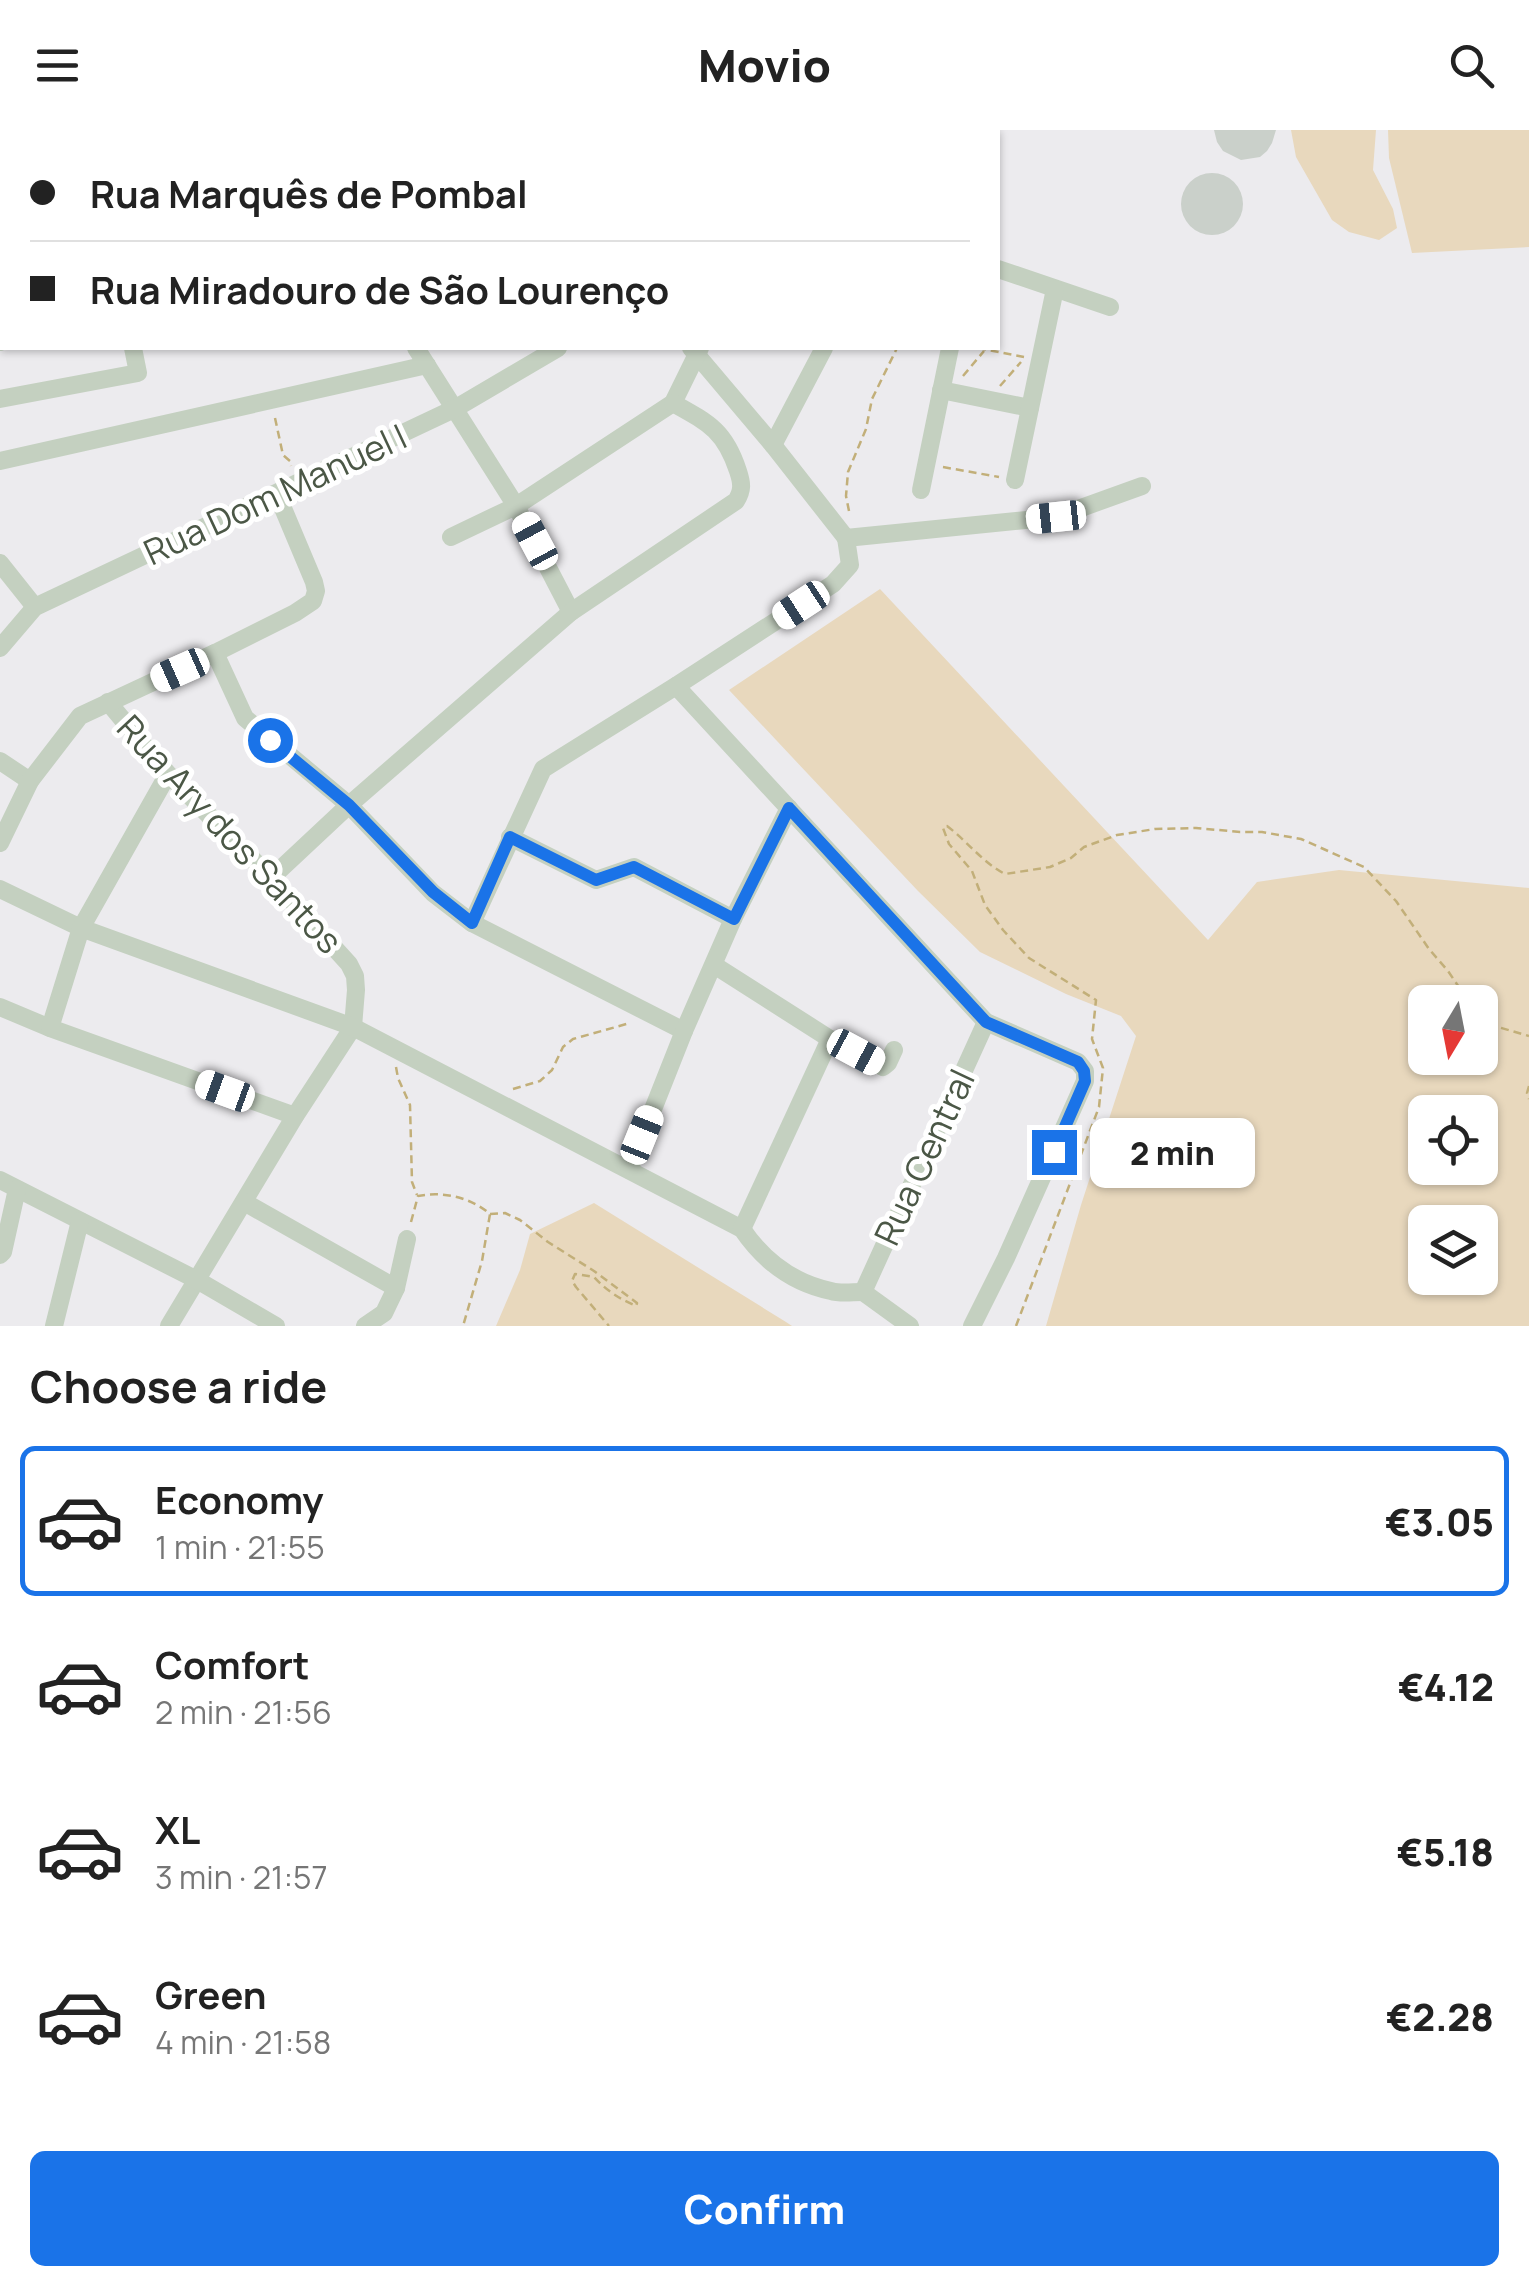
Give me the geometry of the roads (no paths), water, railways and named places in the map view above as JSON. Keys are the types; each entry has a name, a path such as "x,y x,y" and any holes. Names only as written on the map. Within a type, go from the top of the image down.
{"street":[{"path":"1000,270 1110,308"},
{"path":"1015,480 1055,288"},
{"path":"0,399 138,373 132,350"},
{"path":"417,350 516,506 572,612"},
{"name":"Rua Dom Manuel I","path":"0,648 35,607 456,408 555,350"},
{"path":"451,537 516,506 673,403 695,350 843,535 850,566 832,584 542,768 472,923"},
{"path":"773,445 823,350"},
{"path":"921,490 945,391 950,350"},
{"path":"0,461 427,365"},
{"path":"945,391 1030,408"},
{"path":"271,878 349,805 572,612 736,501 742,492 742,482 725,439 712,426 673,403"},
{"path":"843,535 1056,517 1142,486"},
{"path":"0,843 30,781 80,716 215,654 313,600 314,582 285,491"},
{"path":"0,563 35,607"},
{"path":"215,654 245,718 349,805 433,892 472,923 684,1031"},
{"path":"676,686 986,1022 1078,1062 1084,1071 1085,1081 972,1326"},
{"name":"Rua Ary dos Santos","path":"108,702 168,774 350,964 356,990 353,1027"},
{"path":"0,761 30,781"},
{"path":"50,1028 81,928 168,774"},
{"path":"629,1170 684,1031 789,808"},
{"path":"510,837 596,880 634,867 734,919"},
{"path":"0,889 81,928 353,1027 742,1228 756,1249 787,1275 832,1292 862,1292 910,1326"},
{"path":"714,965 830,1038 883,1066 894,1050"},
{"path":"0,1007 295,1116"},
{"name":"Rua Central","path":"862,1292 986,1022"},
{"path":"169,1326 353,1027"},
{"path":"742,1228 830,1038"},
{"path":"0,1255 8,1184 196,1280 276,1326"},
{"path":"244,1202 396,1288"},
{"path":"54,1326 80,1220"},
{"path":"365,1326 384,1313 396,1288 408,1239"}]}
